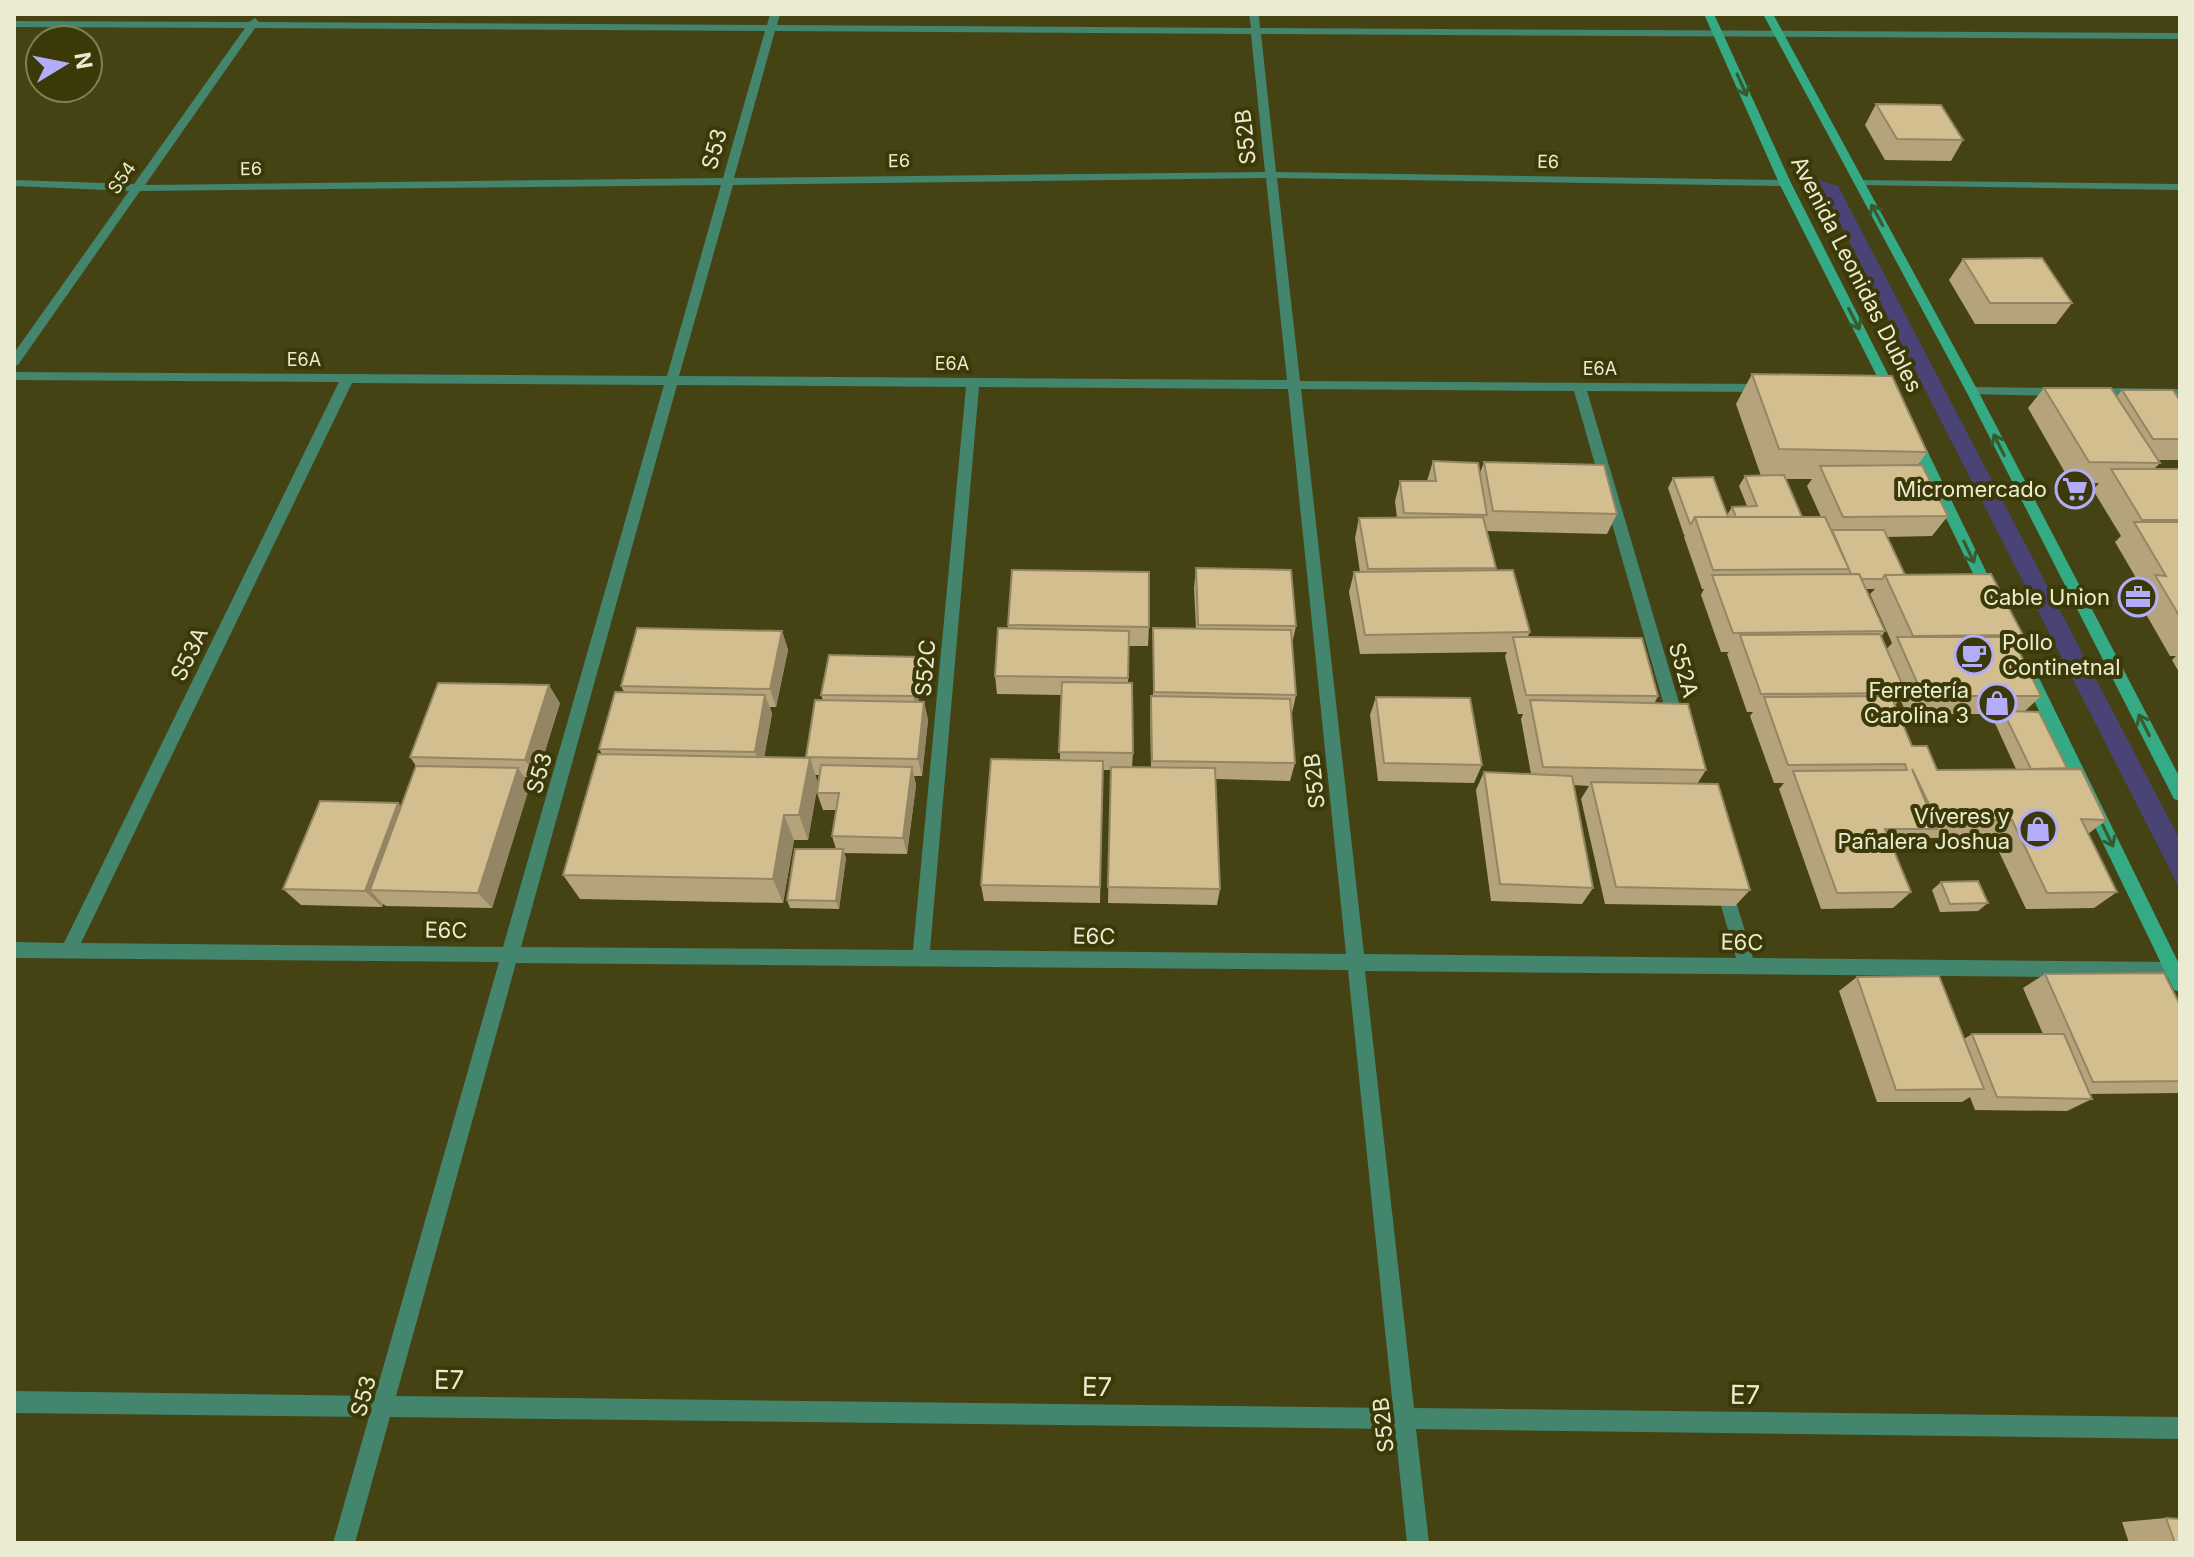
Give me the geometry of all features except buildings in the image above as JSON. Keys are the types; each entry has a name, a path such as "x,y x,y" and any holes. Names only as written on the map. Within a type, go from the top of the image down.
{"main road":[{"name":"Avenida Leonidas Dubles","path":"1709,14 1785,183 1897,403"},
{"name":"Avenida Leonidas Dubles","path":"1768,14 1972,391 2180,794"},
{"path":"1911,432 1994,602"},
{"path":"2021,658 2177,977"}],"street":[{"path":"37,24 46,14"},
{"name":"S54","path":"14,362 260,14"},
{"path":"533,26 539,14"},
{"path":"1013,29 1014,14"},
{"path":"104,24 533,26 773,21 1013,29 1254,22 1719,33 2180,36"},
{"name":"S53","path":"344,1543 773,21"},
{"name":"S52B","path":"1254,22 1418,1543"},
{"name":"E6","path":"14,183 137,188 1272,175 1785,183"},
{"path":"1860,183 2180,187"},
{"name":"E6A","path":"14,376 1781,388"},
{"name":"S53A","path":"69,950 348,378"},
{"name":"S52C","path":"921,958 973,382"},
{"name":"S52A","path":"1579,387 1681,738"},
{"path":"1874,389 1890,389"},
{"path":"1972,391 2180,393"},
{"path":"1721,875 1747,966"},
{"name":"E6C","path":"14,950 1747,966 2177,977"},
{"name":"E7","path":"14,1402 2180,1428"}],"shaded area":[{"path":"1818,180 1838,186 2180,840 2180,889"}],"place":[{"name":"Micromercado","path":"2075,489"},
{"name":"Cable Union","path":"2138,597"},
{"name":"Pollo Continetnal","path":"1974,655"},
{"name":"Ferretería Carolina 3","path":"1997,703"},
{"name":"Víveres y Pañalera Joshua","path":"2038,829"}]}
